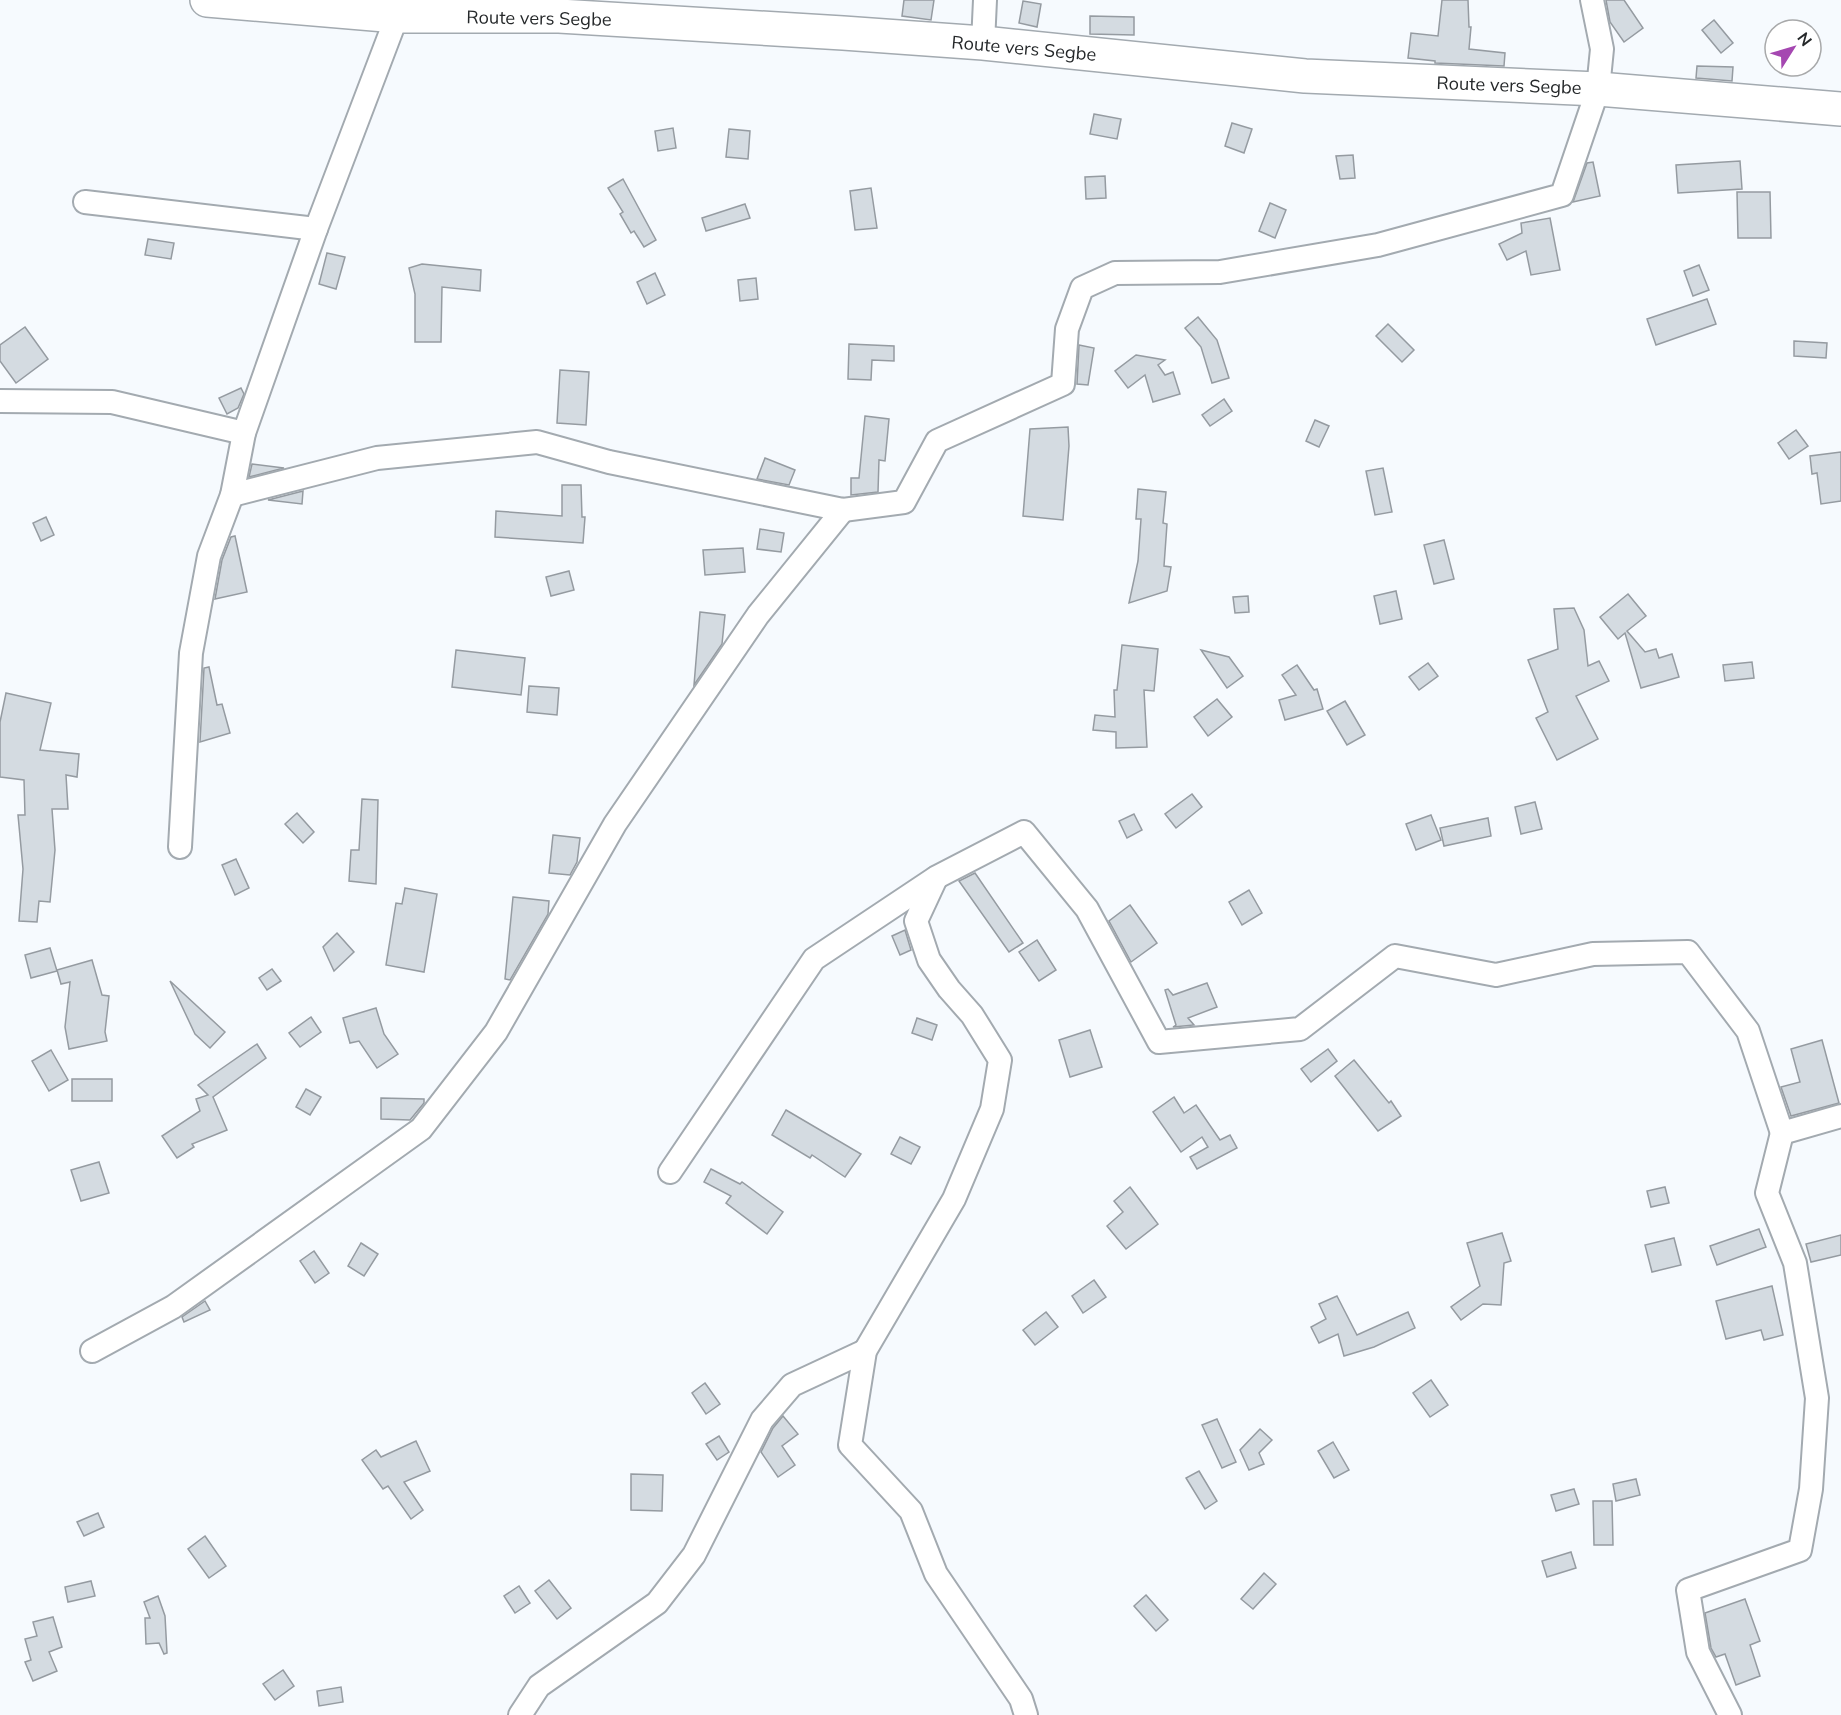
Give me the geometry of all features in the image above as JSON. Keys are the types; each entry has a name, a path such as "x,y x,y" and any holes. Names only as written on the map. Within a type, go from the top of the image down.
{"main road":[{"name":"Route vers Segbe","path":"207,0 397,16 560,8 983,43 1305,76 1598,88 1841,109"}],"street":[{"path":"983,43 985,0"},
{"path":"232,495 377,458 537,442 609,462 843,510 904,502 937,441 1063,384 1067,329 1082,288 1115,273 1220,272 1378,245 1562,195 1598,88 1602,49 1592,0"},
{"path":"180,848 191,653 209,556 232,495 244,433 316,229 397,16"},
{"path":"85,202 316,229"},
{"path":"0,401 112,402 244,433"},
{"path":"92,1351 173,1307 420,1129 496,1032 615,824 758,615 843,510"},
{"path":"670,1172 814,959 937,877 1024,832 1087,909 1160,1042 1300,1029 1395,956 1496,975 1593,954 1688,952 1748,1031 1782,1133 1767,1193 1795,1263 1817,1398 1811,1489 1800,1550 1688,1590 1698,1652 1730,1715"},
{"path":"937,877 916,921 929,960 972,1015 1000,1060 992,1109 954,1199 865,1351 850,1444 911,1511 936,1574 1021,1699 1026,1715"},
{"path":"1782,1133 1841,1116"},
{"path":"520,1715 540,1686 657,1603 694,1555 762,1420 792,1385 865,1351"}],"building":[{"path":"904,0 934,0 931,20 902,16"},
{"path":"1442,0 1468,0 1469,27 1471,27 1469,49 1505,53 1504,66 1435,63 1435,61 1408,58 1411,33 1438,36"},
{"path":"1606,0 1624,0 1643,28 1624,42 1610,22"},
{"path":"1023,1 1041,4 1037,27 1019,23"},
{"path":"1090,16 1134,17 1134,35 1090,34"},
{"path":"1714,20 1733,43 1721,53 1702,30"},
{"path":"1697,66 1733,67 1732,81 1696,78"},
{"path":"1094,114 1121,119 1117,139 1090,134"},
{"path":"1232,123 1252,129 1244,153 1225,146"},
{"path":"673,128 676,148 658,151 655,131"},
{"path":"729,129 750,131 748,159 726,157"},
{"path":"1353,155 1355,178 1340,179 1336,156"},
{"path":"1740,161 1742,189 1678,193 1676,165"},
{"path":"1593,162 1600,196 1573,202 1587,163"},
{"path":"1105,176 1106,198 1086,199 1085,177"},
{"path":"623,179 656,240 644,247 634,231 631,233 620,214 623,212 608,188"},
{"path":"871,188 877,228 855,230 850,191"},
{"path":"1737,192 1770,192 1771,238 1738,238"},
{"path":"1270,203 1286,210 1275,238 1259,231"},
{"path":"745,204 750,218 706,231 702,218"},
{"path":"1550,218 1560,270 1531,275 1526,251 1507,260 1499,244 1522,233 1521,223"},
{"path":"148,239 174,243 171,259 145,255"},
{"path":"327,253 345,257 336,289 319,284"},
{"path":"422,264 481,270 480,291 442,287 441,342 415,342 415,294 409,268"},
{"path":"1699,265 1709,290 1693,296 1684,271"},
{"path":"655,273 665,295 647,304 637,282"},
{"path":"756,278 758,299 740,301 738,280"},
{"path":"1707,299 1716,324 1656,345 1647,319"},
{"path":"1198,317 1217,340 1229,378 1212,383 1201,347 1185,328"},
{"path":"1388,324 1414,350 1402,362 1376,336"},
{"path":"25,327 48,359 16,383 0,361 0,345"},
{"path":"1794,341 1827,343 1826,358 1794,356"},
{"path":"849,344 894,346 894,361 872,360 871,380 848,379"},
{"path":"1079,345 1094,348 1088,385 1077,384"},
{"path":"1136,355 1165,360 1158,365 1165,375 1173,372 1180,394 1153,402 1145,375 1128,388 1115,371"},
{"path":"560,370 589,372 586,425 557,423"},
{"path":"241,388 244,394 238,408 227,414 219,398"},
{"path":"1224,399 1232,411 1210,426 1202,415"},
{"path":"865,416 889,419 885,461 879,460 878,492 851,495 851,478 859,478"},
{"path":"1315,420 1329,426 1319,447 1306,441"},
{"path":"1068,427 1069,446 1063,520 1023,516 1030,429"},
{"path":"1796,430 1808,446 1789,459 1778,443"},
{"path":"1841,452 1841,501 1821,504 1817,473 1812,474 1810,456"},
{"path":"765,458 795,470 789,485 757,479"},
{"path":"252,464 284,468 249,477"},
{"path":"1383,468 1392,512 1375,515 1366,471"},
{"path":"562,485 581,485 582,517 585,517 583,543 495,537 496,511 562,516"},
{"path":"1138,489 1166,492 1163,523 1167,524 1164,566 1171,567 1167,591 1129,603 1138,561 1141,519 1136,519"},
{"path":"303,491 302,504 268,500"},
{"path":"46,517 54,535 41,541 33,523"},
{"path":"760,529 784,533 781,552 757,549"},
{"path":"235,536 247,592 215,599 222,560 231,537"},
{"path":"1444,540 1454,579 1434,584 1424,545"},
{"path":"743,548 745,572 705,575 703,550"},
{"path":"569,571 574,590 551,596 546,577"},
{"path":"1396,591 1402,619 1380,624 1374,596"},
{"path":"1628,594 1646,616 1627,631 1645,652 1656,649 1659,658 1672,654 1679,677 1641,688 1625,633 1618,639 1600,617"},
{"path":"1248,596 1249,612 1235,613 1233,597"},
{"path":"1574,608 1584,630 1588,666 1599,661 1609,681 1576,696 1598,739 1557,760 1536,718 1548,712 1528,660 1558,649 1554,609"},
{"path":"700,612 725,615 722,644 694,685"},
{"path":"1122,645 1158,649 1154,691 1144,690 1147,747 1116,748 1116,732 1093,730 1095,715 1115,717 1114,690 1117,690"},
{"path":"456,650 525,658 521,695 452,687"},
{"path":"1201,650 1229,657 1243,676 1227,688"},
{"path":"1752,662 1754,678 1725,681 1723,665"},
{"path":"1428,663 1438,676 1419,690 1409,677"},
{"path":"1297,665 1314,690 1317,689 1323,709 1285,720 1279,700 1296,695 1282,675"},
{"path":"209,667 217,705 222,704 230,733 200,742 204,668"},
{"path":"529,686 559,688 557,715 527,712"},
{"path":"6,693 51,703 40,750 79,754 77,777 66,775 68,809 52,809 55,850 50,902 39,901 37,922 19,921 23,869 18,815 25,815 24,780 0,777 0,722"},
{"path":"1217,699 1232,717 1208,736 1194,717"},
{"path":"1345,701 1365,735 1347,745 1327,711"},
{"path":"1192,794 1202,807 1176,828 1165,814"},
{"path":"362,799 378,800 376,884 349,881 351,850 359,850"},
{"path":"1535,802 1542,829 1521,834 1515,807"},
{"path":"297,813 314,832 303,843 285,824"},
{"path":"1134,814 1142,830 1127,838 1119,821"},
{"path":"1431,815 1441,840 1416,850 1406,824"},
{"path":"1488,818 1491,836 1444,846 1440,828"},
{"path":"553,835 580,838 577,862 570,875 549,873"},
{"path":"236,859 249,888 235,895 222,865"},
{"path":"975,873 1023,943 1009,952 959,881"},
{"path":"405,888 437,894 424,972 386,965 396,903 402,904"},
{"path":"1249,890 1262,913 1242,925 1229,902"},
{"path":"513,897 549,901 548,914 510,980 505,979"},
{"path":"1130,905 1157,943 1131,962 1109,921"},
{"path":"905,930 911,950 900,955 892,936"},
{"path":"337,933 354,952 334,971 323,947"},
{"path":"1037,940 1056,970 1039,981 1019,952"},
{"path":"50,948 57,971 31,978 25,955"},
{"path":"92,960 102,995 109,996 105,1032 107,1041 69,1049 65,1027 70,982 61,984 57,970"},
{"path":"272,969 281,981 267,990 259,978"},
{"path":"170,981 225,1032 210,1048 195,1034"},
{"path":"1207,983 1217,1007 1188,1018 1194,1025 1173,1027 1176,1025 1165,990 1168,989 1173,995"},
{"path":"376,1008 384,1034 398,1054 377,1068 359,1041 350,1043 343,1018"},
{"path":"311,1017 321,1032 300,1047 289,1033"},
{"path":"917,1018 937,1025 932,1040 912,1033"},
{"path":"1090,1030 1102,1067 1070,1077 1059,1040"},
{"path":"1822,1040 1839,1103 1791,1116 1781,1087 1800,1082 1791,1049"},
{"path":"257,1044 266,1058 213,1097 227,1130 192,1144 194,1147 177,1158 162,1136 200,1111 196,1099 208,1095 198,1085"},
{"path":"1328,1049 1337,1061 1311,1082 1301,1069"},
{"path":"51,1050 68,1080 49,1091 32,1061"},
{"path":"1354,1060 1389,1103 1391,1101 1401,1116 1378,1131 1335,1076"},
{"path":"72,1079 112,1079 112,1101 72,1101"},
{"path":"306,1089 321,1097 310,1115 296,1107"},
{"path":"1174,1097 1184,1113 1196,1105 1220,1140 1230,1135 1237,1148 1197,1169 1190,1157 1208,1147 1202,1137 1181,1152 1153,1112"},
{"path":"381,1098 424,1099 424,1103 410,1120 381,1119"},
{"path":"786,1110 861,1154 845,1177 812,1155 810,1158 772,1135"},
{"path":"900,1137 920,1147 911,1164 891,1154"},
{"path":"99,1162 109,1193 81,1201 71,1170"},
{"path":"711,1169 740,1184 742,1182 783,1212 767,1234 726,1203 731,1196 704,1182"},
{"path":"1130,1187 1158,1224 1126,1249 1107,1226 1123,1212 1114,1201"},
{"path":"1665,1187 1669,1203 1651,1207 1647,1191"},
{"path":"1759,1229 1766,1247 1717,1265 1710,1246"},
{"path":"1502,1233 1511,1261 1504,1263 1501,1305 1483,1304 1461,1320 1451,1307 1480,1286 1467,1243"},
{"path":"1841,1235 1841,1255 1811,1262 1806,1244"},
{"path":"1674,1238 1681,1265 1652,1272 1645,1245"},
{"path":"361,1243 378,1254 364,1276 348,1266"},
{"path":"314,1251 329,1273 315,1283 300,1261"},
{"path":"1094,1280 1106,1297 1083,1313 1072,1296"},
{"path":"1772,1286 1783,1335 1764,1340 1761,1330 1726,1339 1716,1301"},
{"path":"1337,1296 1357,1335 1408,1312 1415,1328 1374,1347 1344,1356 1338,1334 1319,1343 1311,1327 1326,1319 1319,1304"},
{"path":"205,1301 210,1310 184,1322 182,1317"},
{"path":"1046,1312 1058,1327 1035,1345 1023,1330"},
{"path":"1431,1380 1448,1405 1430,1417 1413,1393"},
{"path":"705,1383 720,1404 706,1414 692,1393"},
{"path":"783,1416 798,1434 782,1446 795,1465 778,1477 761,1452 773,1428"},
{"path":"1217,1419 1236,1462 1222,1468 1202,1425"},
{"path":"1260,1429 1272,1440 1259,1453 1264,1464 1249,1470 1240,1450"},
{"path":"719,1436 729,1452 717,1460 706,1444"},
{"path":"416,1441 430,1471 404,1482 423,1510 411,1519 388,1486 383,1489 362,1460 376,1450 381,1457"},
{"path":"1333,1442 1349,1470 1334,1478 1318,1451"},
{"path":"1199,1471 1217,1501 1205,1509 1186,1478"},
{"path":"631,1474 663,1475 662,1511 631,1510"},
{"path":"1636,1479 1640,1495 1616,1501 1613,1484"},
{"path":"1574,1489 1579,1504 1556,1511 1551,1495"},
{"path":"1593,1501 1612,1501 1613,1545 1594,1545"},
{"path":"98,1513 104,1527 84,1536 77,1522"},
{"path":"205,1536 226,1566 209,1578 188,1549"},
{"path":"1571,1552 1576,1568 1547,1577 1542,1561"},
{"path":"1264,1573 1276,1584 1253,1609 1241,1599"},
{"path":"549,1580 571,1608 557,1619 535,1591"},
{"path":"91,1581 95,1596 68,1602 65,1587"},
{"path":"519,1586 530,1603 515,1613 504,1596"},
{"path":"1146,1595 1168,1620 1156,1631 1134,1606"},
{"path":"158,1596 165,1616 167,1653 164,1654 159,1643 146,1644 145,1618 150,1618 144,1602"},
{"path":"1745,1599 1760,1641 1750,1645 1760,1676 1736,1685 1725,1654 1716,1657 1711,1648 1705,1613"},
{"path":"53,1617 62,1647 49,1652 57,1671 33,1681 25,1662 31,1660 25,1639 37,1636 33,1622"},
{"path":"283,1670 294,1686 275,1700 263,1684"},
{"path":"341,1687 343,1702 319,1706 317,1691"}]}
